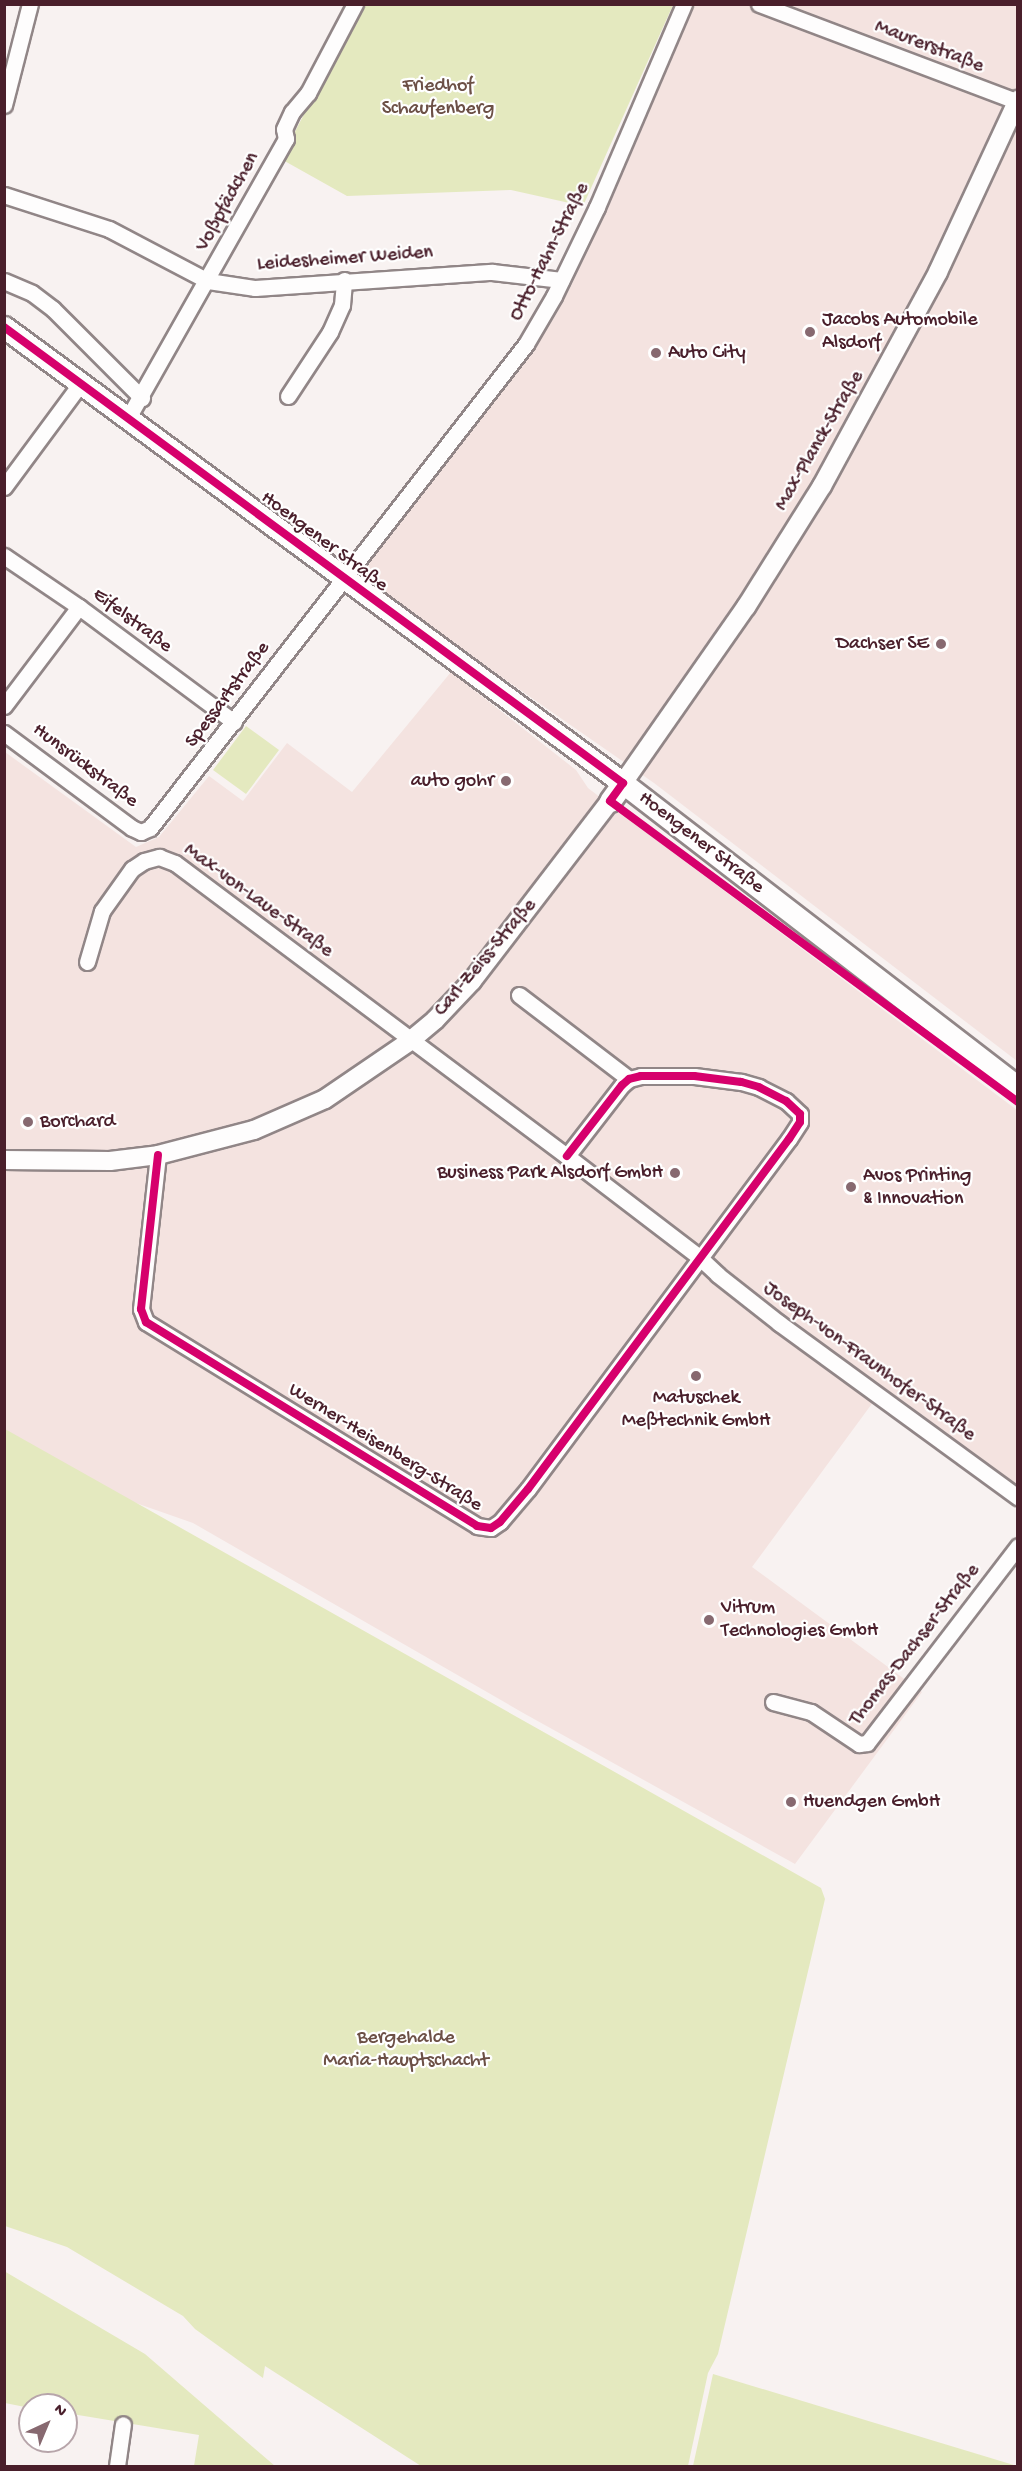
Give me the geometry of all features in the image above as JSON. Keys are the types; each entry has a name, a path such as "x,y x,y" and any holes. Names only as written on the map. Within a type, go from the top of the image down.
{"main road":[{"name":"Hoengener Straße","path":"4,327 623,783 1017,1087"},
{"name":"Carl-Zeiss-Straße","path":"610,801 623,783"}],"street":[{"path":"4,105 30,4"},
{"name":"Voßpfädchen","path":"128,418 142,398 286,139 284,129 292,112 308,93 355,4"},
{"name":"Otto-Hahn-Straße","path":"343,577 526,344 562,280 597,207 684,4"},
{"name":"Maurerstraße","path":"759,4 1017,101"},
{"name":"Max-Planck-Straße","path":"623,783 746,608 826,478 938,272 1017,101"},
{"name":"Leidesheimer Weiden","path":"4,195 109,230 208,281 255,288 344,280 492,272 562,280"},
{"path":"288,396 330,332 342,305 344,280"},
{"path":"4,281 32,293 53,309 142,398"},
{"path":"4,487 81,383"},
{"name":"Eifelstraße","path":"4,556 79,607 234,722"},
{"name":"Spessartstraße","path":"141,832 150,828 234,722 343,577"},
{"path":"4,706 79,607"},
{"name":"Hunsrückstraße","path":"4,733 141,832"},
{"name":"Carl-Zeiss-Straße","path":"4,1160 110,1161 158,1155 215,1142 290,1116 325,1098 410,1041 435,1020 472,981 610,801"},
{"name":"Max-von-Laue-Straße","path":"87,962 102,911 132,869 144,861 159,857 175,863 192,875 410,1041"},
{"path":"519,995 629,1079 693,1076 741,1082 759,1087 786,1101 800,1114 800,1122 789,1139 699,1257"},
{"name":"Joseph-von-Fraunhofer-Straße","path":"410,1041 567,1156 699,1257 717,1275 779,1323 1017,1497"},
{"path":"567,1156 629,1079"},
{"name":"Werner-Heisenberg-Straße","path":"158,1155 141,1309 146,1322 477,1526 491,1528 508,1513 699,1257"},
{"name":"Thomas-Dachser-Straße","path":"773,1702 811,1712 859,1744 867,1743 1017,1546"},
{"path":"117,2466 123,2424"}],"shaded area":[{"path":"695,5 1017,5 1017,1061 654,783 368,581 366,571 369,562 534,348 554,318 572,284"},
{"path":"451,672 576,770 588,788 1017,1110 1017,1491 882,1390 752,1567 922,1692 795,1864 525,1714 193,1523 113,1495 5,1433 5,752 136,847 159,837 209,776 243,801 287,743 352,792"}],"green space":[{"name":"Friedhof Schaufenberg","path":"360,5 673,5 583,206 511,190 347,196 281,159"},
{"path":"246,726 279,750 246,794 213,770"},
{"name":"Bergehalde Maria-Hauptschacht","path":"5,1429 821,1888 825,1899 718,2354 708,2373 688,2466 421,2466 265,2366 263,2378 195,2329 183,2316 67,2247 5,2226"},
{"path":"4,2271 145,2354 275,2466 194,2466 199,2435 78,2415 78,2393 18,2393 18,2406 5,2403"},
{"path":"713,2374 1017,2466 693,2466"}],"cycle path":[{"path":"4,327 623,783 610,801 1018,1102"},
{"path":"158,1155 141,1309 146,1322 477,1526 491,1528 500,1522 528,1489 789,1139 800,1122 800,1114 786,1101 759,1087 741,1082 694,1076 641,1076 629,1079 622,1085 567,1156"}],"place":[{"name":"Jacobs Automobile Alsdorf","path":"810,332"},
{"name":"Auto City","path":"656,353"},
{"name":"Dachser SE","path":"941,644"},
{"name":"auto gohr","path":"506,781"},
{"name":"Borchard","path":"28,1122"},
{"name":"Business Park Alsdorf GmbH","path":"675,1173"},
{"name":"Avos Printing & Innovation","path":"851,1187"},
{"name":"Matuschek Meßtechnik GmbH","path":"696,1376"},
{"name":"Vitrum Technologies GmbH","path":"709,1620"},
{"name":"Huendgen GmbH","path":"791,1802"}]}
